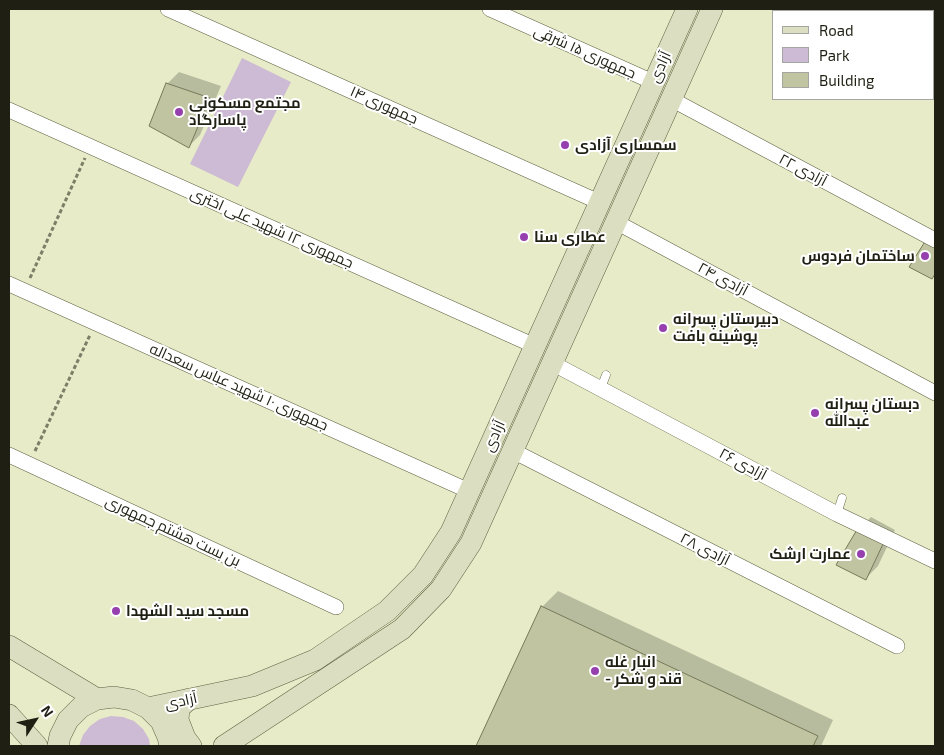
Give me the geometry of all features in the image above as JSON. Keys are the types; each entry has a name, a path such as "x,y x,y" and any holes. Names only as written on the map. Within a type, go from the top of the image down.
{"street":[{"name":"جمهوری ۱۴","path":"168,9 599,202"},
{"name":"جمهوری ۱۵ شرقی","path":"490,9 653,82"},
{"name":"آزادی","path":"148,708 252,686 315,660 387,611 422,575 451,532 687,9"},
{"name":"آزادی","path":"224,746 402,629 440,590 471,543 712,9"},
{"name":"آزادی ۲۲","path":"671,99 935,240"},
{"name":"جمهوری ۱۲ شهید علی اختری","path":"9,110 535,346"},
{"path":"622,153 643,162"},
{"name":"آزادی ۲۴","path":"616,222 935,393"},
{"name":"جمهوری ۱۰ شهید عباس سعداله","path":"9,284 469,491"},
{"name":"آزادی ۲۶","path":"552,363 603,382 837,514 935,562"},
{"name":"آزادی ۲۸","path":"513,451 897,646"},
{"name":"بن بست هشتم جمهوری","path":"9,455 336,607"},
{"path":"9,646 97,699"},
{"path":"58,746 60,736 68,720 81,707 97,699 114,697 132,700 148,708 161,721 170,746"},
{"path":"189,699 179,708 178,720 185,738 192,746"},
{"path":"9,715 37,746"}],"lane":[{"path":"837,514 842,498"}],"path":[{"path":"24,291 90,146"},
{"path":"29,464 96,323"}],"green space":[{"path":"242,58 291,82 238,187 190,164"},
{"path":"111,716 123,717 134,721 143,729 149,739 150,746 79,746 83,735 90,726 100,719"}],"building":[{"name":"مجتمع مسکونی پاسارگاد","path":"166,83 210,98 189,148 149,126"},
{"name":"ساختمان فردوس","path":"926,240 935,245 935,274 932,279 909,267"},
{"name":"عمارت ارشک","path":"858,528 884,542 866,580 836,565"},
{"name":"انبار غله - قند و شکر","path":"541,606 818,736 813,746 476,746"}],"place":[{"name":"مجتمع مسکونی پاسارگاد","path":"179,112"},
{"name":"سمساری آزادی","path":"565,145"},
{"name":"عطاری سنا","path":"524,237"},
{"name":"ساختمان فردوس","path":"925,256"},
{"name":"دبیرستان پسرانه پوشینه بافت","path":"663,328"},
{"name":"دبستان پسرانه عبدالله","path":"815,413"},
{"name":"عمارت ارشک","path":"861,554"},
{"name":"مسجد سید الشهدا","path":"116,611"},
{"name":"انبار غله - قند و شکر","path":"595,671"}]}
